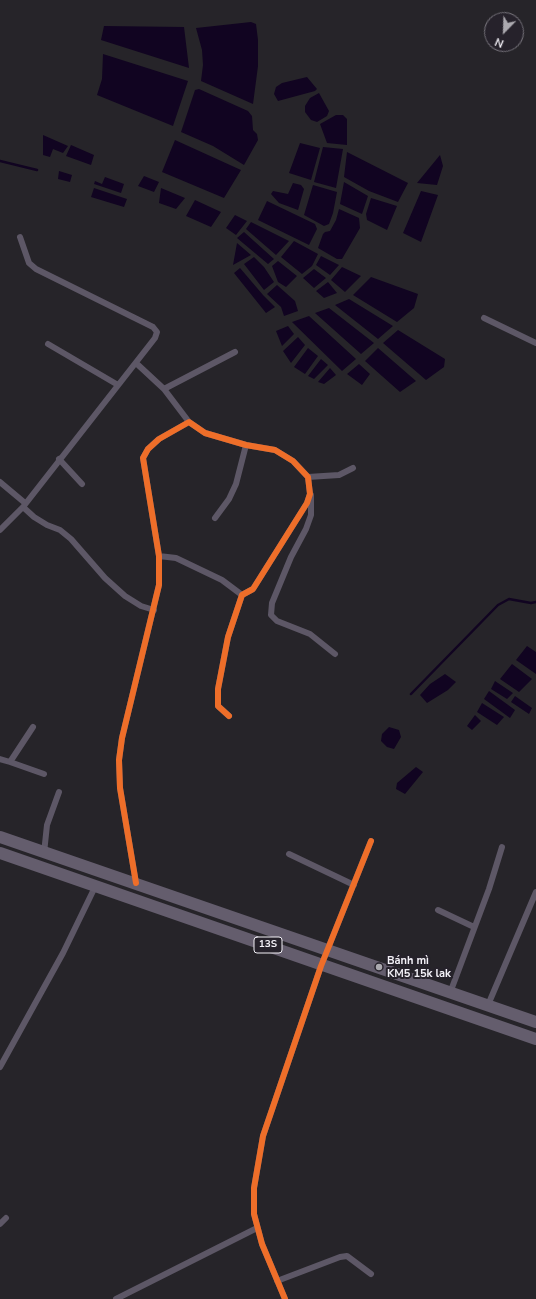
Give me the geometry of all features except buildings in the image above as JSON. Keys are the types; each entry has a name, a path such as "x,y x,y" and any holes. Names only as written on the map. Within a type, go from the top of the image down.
{"highway":[{"name":"13S","path":"0,837 229,915 327,951 534,1021"},
{"name":"13S","path":"0,853 95,887 291,953 321,966 532,1037"},
{"path":"532,1037 534,1021"}],"street":[{"path":"0,530 24,505 136,363 155,338 157,332 153,327 36,269 29,263 20,237"},
{"path":"484,318 536,343"},
{"path":"48,344 118,385"},
{"path":"164,389 235,352"},
{"path":"136,363 164,389 189,422 205,433 246,445 275,450 292,461 308,477 311,515 306,529 291,557 272,603 271,615 277,620 310,634 335,654"},
{"path":"136,883 120,788 119,760 122,738 154,610 159,584 159,556 142,458 148,449 159,439 189,422"},
{"path":"215,518 229,499 236,484 246,445"},
{"path":"59,459 82,484"},
{"path":"308,477 338,475 353,468"},
{"path":"0,482 34,517 47,526 60,530 71,539 105,578 126,596 141,606 154,610"},
{"path":"229,716 218,706 218,689 228,637 242,595 253,589 307,503 310,494"},
{"path":"159,556 176,558 222,580 242,595"},
{"path":"10,762 33,727"},
{"path":"0,759 44,774"},
{"path":"44,853 47,825 59,792"},
{"path":"285,1299 257,1228 254,1214 254,1188 263,1136 321,966 371,841"},
{"path":"450,993 489,890 502,847"},
{"path":"289,854 354,886"},
{"path":"0,1067 63,953 95,887"},
{"path":"488,1005 536,892"},
{"path":"438,910 474,927"},
{"path":"0,1224 6,1218"},
{"path":"116,1299 257,1228"},
{"path":"277,1281 340,1257 347,1256 371,1274"}],"shaded area":[{"path":"251,22 256,24 258,40 258,66 253,104 201,81 203,65 202,50 196,28"},
{"path":"104,26 184,27 189,68 101,40"},
{"path":"103,54 188,81 173,126 97,95 102,79"},
{"path":"307,77 317,89 315,91 278,101 274,94 276,87 282,83"},
{"path":"199,89 248,111 252,116 253,130 257,134 258,140 244,165 213,146 181,132 195,90"},
{"path":"319,93 329,111 327,116 317,122 311,120 305,112 305,106 310,98"},
{"path":"336,115 343,115 347,119 347,145 327,143 320,124"},
{"path":"43,135 68,146 63,153 53,149 50,157 43,155"},
{"path":"175,140 241,170 224,198 162,172"},
{"path":"300,143 320,148 311,180 289,173"},
{"path":"71,145 94,155 91,165 66,156"},
{"path":"323,147 343,149 336,188 314,182"},
{"path":"347,152 408,183 398,202 369,191 344,177"},
{"path":"440,155 443,166 437,185 417,183"},
{"path":"59,171 72,175 70,182 58,179"},
{"path":"144,176 159,182 154,192 138,186"},
{"path":"105,177 124,184 121,193 94,184 95,181 102,184"},
{"path":"344,182 368,196 362,214 340,204"},
{"path":"293,183 301,185 304,189 298,210 279,203 271,194 273,191 288,194"},
{"path":"313,185 337,192 333,213 329,224 324,226 304,215"},
{"path":"94,188 127,199 124,207 91,197"},
{"path":"161,188 185,198 176,209 159,203"},
{"path":"421,191 438,195 421,242 403,233"},
{"path":"371,198 397,206 387,230 367,220 366,214"},
{"path":"195,200 221,212 211,227 186,216"},
{"path":"267,201 315,224 317,229 309,245 258,220"},
{"path":"339,209 359,218 360,228 342,259 337,259 318,248 323,234 330,231 336,220"},
{"path":"235,215 247,221 236,235 226,228"},
{"path":"251,222 289,241 276,255 246,229"},
{"path":"244,232 274,259 268,264 237,238"},
{"path":"294,241 318,254 312,266 302,274 281,257"},
{"path":"237,243 251,255 233,265"},
{"path":"321,256 339,265 330,275 316,265"},
{"path":"254,257 264,267 274,282 264,290 244,264"},
{"path":"278,261 297,276 286,287 278,282 272,266"},
{"path":"342,267 361,276 345,292 331,280"},
{"path":"240,268 275,307 266,313 234,273"},
{"path":"314,269 326,278 314,288 303,278"},
{"path":"371,277 418,294 414,308 397,322 353,295"},
{"path":"328,282 337,293 324,298 316,291"},
{"path":"277,285 295,301 298,311 284,316 281,307 267,294"},
{"path":"349,299 393,326 378,339 335,305"},
{"path":"329,308 374,343 361,354 315,313"},
{"path":"309,316 356,359 342,371 292,322"},
{"path":"288,326 294,334 282,346 276,331"},
{"path":"398,330 445,359 444,367 426,380 383,343"},
{"path":"298,337 305,345 291,363 283,351"},
{"path":"308,348 318,356 305,374 294,367"},
{"path":"378,348 416,381 400,392 365,361"},
{"path":"321,359 328,365 314,379 308,376"},
{"path":"359,364 370,374 362,385 347,374"},
{"path":"330,368 336,375 324,384 318,382"},
{"path":"527,646 536,652 536,674 516,660"},
{"path":"512,664 532,679 519,692 500,679"},
{"path":"445,674 456,682 448,690 427,703 420,695 430,684"},
{"path":"495,681 513,693 507,699 491,689"},
{"path":"489,691 515,710 510,718 484,699"},
{"path":"515,696 532,708 529,714 511,702"},
{"path":"482,703 504,717 497,725 477,712"},
{"path":"475,715 481,721 472,730 467,726"},
{"path":"389,727 399,730 401,737 394,749 387,747 381,741 382,734"},
{"path":"416,767 423,772 405,794 396,789 397,783"}],"waterway":[{"path":"0,161 37,170"},
{"path":"411,694 498,605 509,599 531,603 536,602"}],"cycle path":[{"path":"136,883 120,788 119,760 122,738 159,585 159,556 143,458 148,449 159,439 189,422 205,433 246,445 275,450 293,461 308,477 310,494 307,503 253,589 242,595 228,637 218,689 218,706 229,716"},
{"path":"285,1299 262,1244 254,1214 254,1188 263,1136 321,966 371,841"}],"place":[{"name":"Bánh mì KM5 15k lak","path":"379,967"}]}
